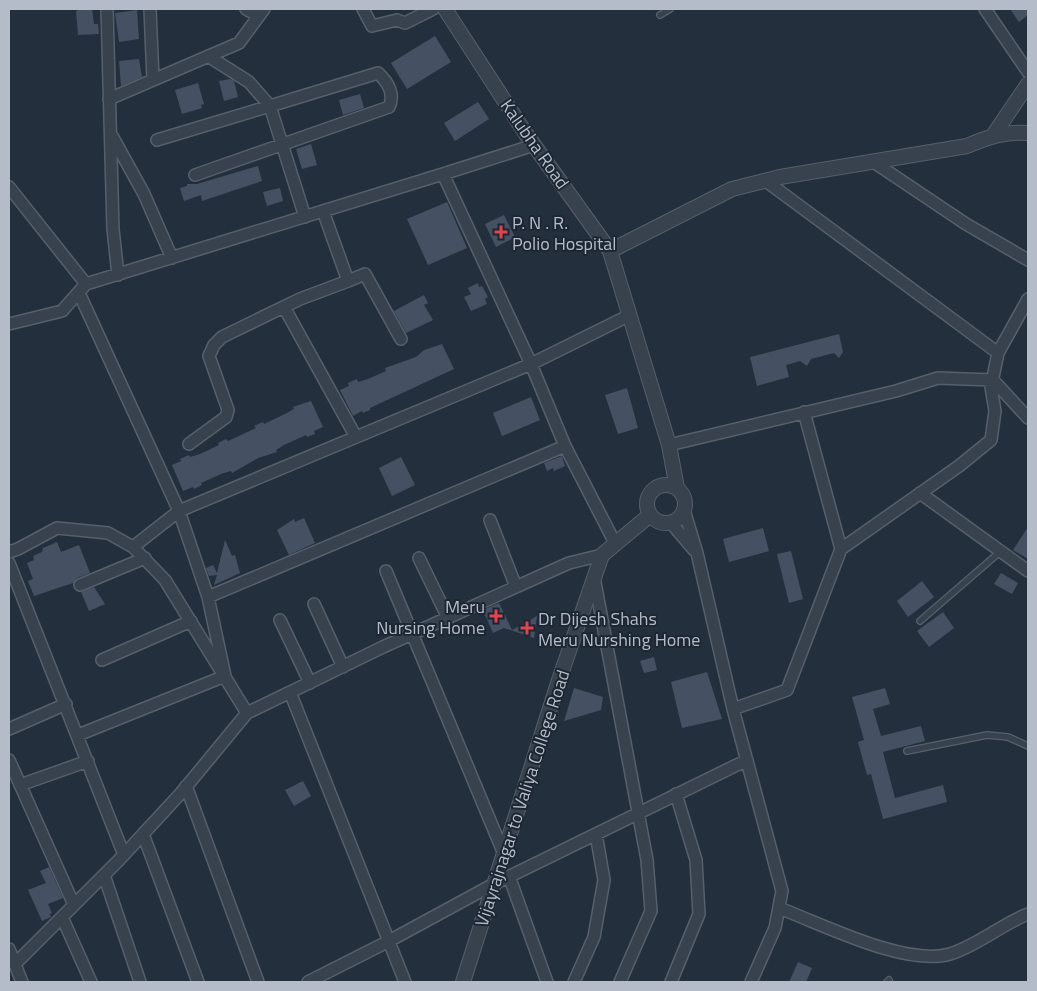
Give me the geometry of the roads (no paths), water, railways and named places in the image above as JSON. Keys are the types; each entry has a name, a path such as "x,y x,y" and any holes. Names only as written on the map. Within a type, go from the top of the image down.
{"street":[{"path":"107,9 113,229 118,275"},
{"path":"150,9 153,80"},
{"path":"109,99 239,43 261,12 246,9"},
{"path":"363,9 372,26 397,20 405,24 433,9"},
{"name":"Kalubha Road","path":"445,9 534,145 610,251 670,450 677,488"},
{"path":"985,9 1028,72"},
{"path":"208,56 249,82 270,106 305,217"},
{"path":"157,140 378,73 388,85 392,101 389,107 195,175"},
{"path":"994,134 1028,84"},
{"path":"110,132 144,194 172,258"},
{"path":"610,251 732,189 872,161 967,146 994,134 1028,133"},
{"path":"9,324 62,312 83,289 118,275 534,145"},
{"path":"872,161 966,224 1028,260"},
{"path":"443,174 531,364 565,446 619,540"},
{"path":"766,181 998,353"},
{"path":"9,187 83,289 180,511 208,597 225,676"},
{"path":"323,211 348,281"},
{"path":"189,444 226,418 228,410 210,356 214,345 222,337 284,307 366,274 401,340"},
{"path":"733,709 787,690 841,549 991,440 995,411 991,387 998,353 1028,299"},
{"path":"284,307 356,437"},
{"path":"133,547 180,511 531,364 630,315"},
{"path":"662,485 670,450 804,412 938,378 992,380 1028,418"},
{"path":"804,412 841,549"},
{"path":"208,597 565,446"},
{"path":"684,510 677,520 671,523 659,522 650,515 646,501 652,490 662,485 677,488 684,498 684,510 697,553 733,709 782,891 775,928 750,982"},
{"path":"920,493 1028,571"},
{"name":"Vijayrajnagar to Valiya College Road","path":"619,540 646,501"},
{"name":"Vijayrajnagar to Valiya College Road","path":"465,980 494,884 602,555 650,515"},
{"path":"490,520 516,587"},
{"path":"671,523 697,553"},
{"path":"9,552 58,528 108,533 133,547 165,580 247,713"},
{"path":"15,964 124,855 186,786 247,713 412,634 569,563 602,555"},
{"path":"80,585 144,558"},
{"path":"418,558 448,618"},
{"path":"9,563 124,855"},
{"path":"386,571 504,854"},
{"path":"594,577 647,860 651,912 620,982"},
{"path":"314,604 343,667"},
{"path":"280,620 310,683"},
{"path":"102,660 191,621"},
{"path":"78,735 225,676"},
{"path":"290,692 405,982"},
{"path":"9,729 66,704"},
{"path":"308,982 328,978 389,941 509,876 747,760"},
{"path":"20,785 88,761"},
{"path":"9,762 74,905"},
{"path":"186,786 258,982"},
{"path":"671,982 699,914 696,860 676,794"},
{"path":"143,834 198,982"},
{"path":"574,982 594,936 604,880 596,834"},
{"path":"104,875 140,982"},
{"path":"509,876 547,982"},
{"path":"779,908 898,953 931,957 951,954 1028,914"},
{"path":"62,917 91,982"},
{"path":"9,950 22,982"}],"lane":[{"path":"660,15 670,9"},
{"path":"920,621 1001,551"},
{"path":"907,751 987,735 1008,737 1028,746"}],"place":[{"name":"P. N . R. Polio Hospital","path":"501,232"},
{"name":"Meru Nursing Home","path":"496,616"},
{"name":"Dr Dijesh Shahs Meru Nurshing Home","path":"527,628"}]}
